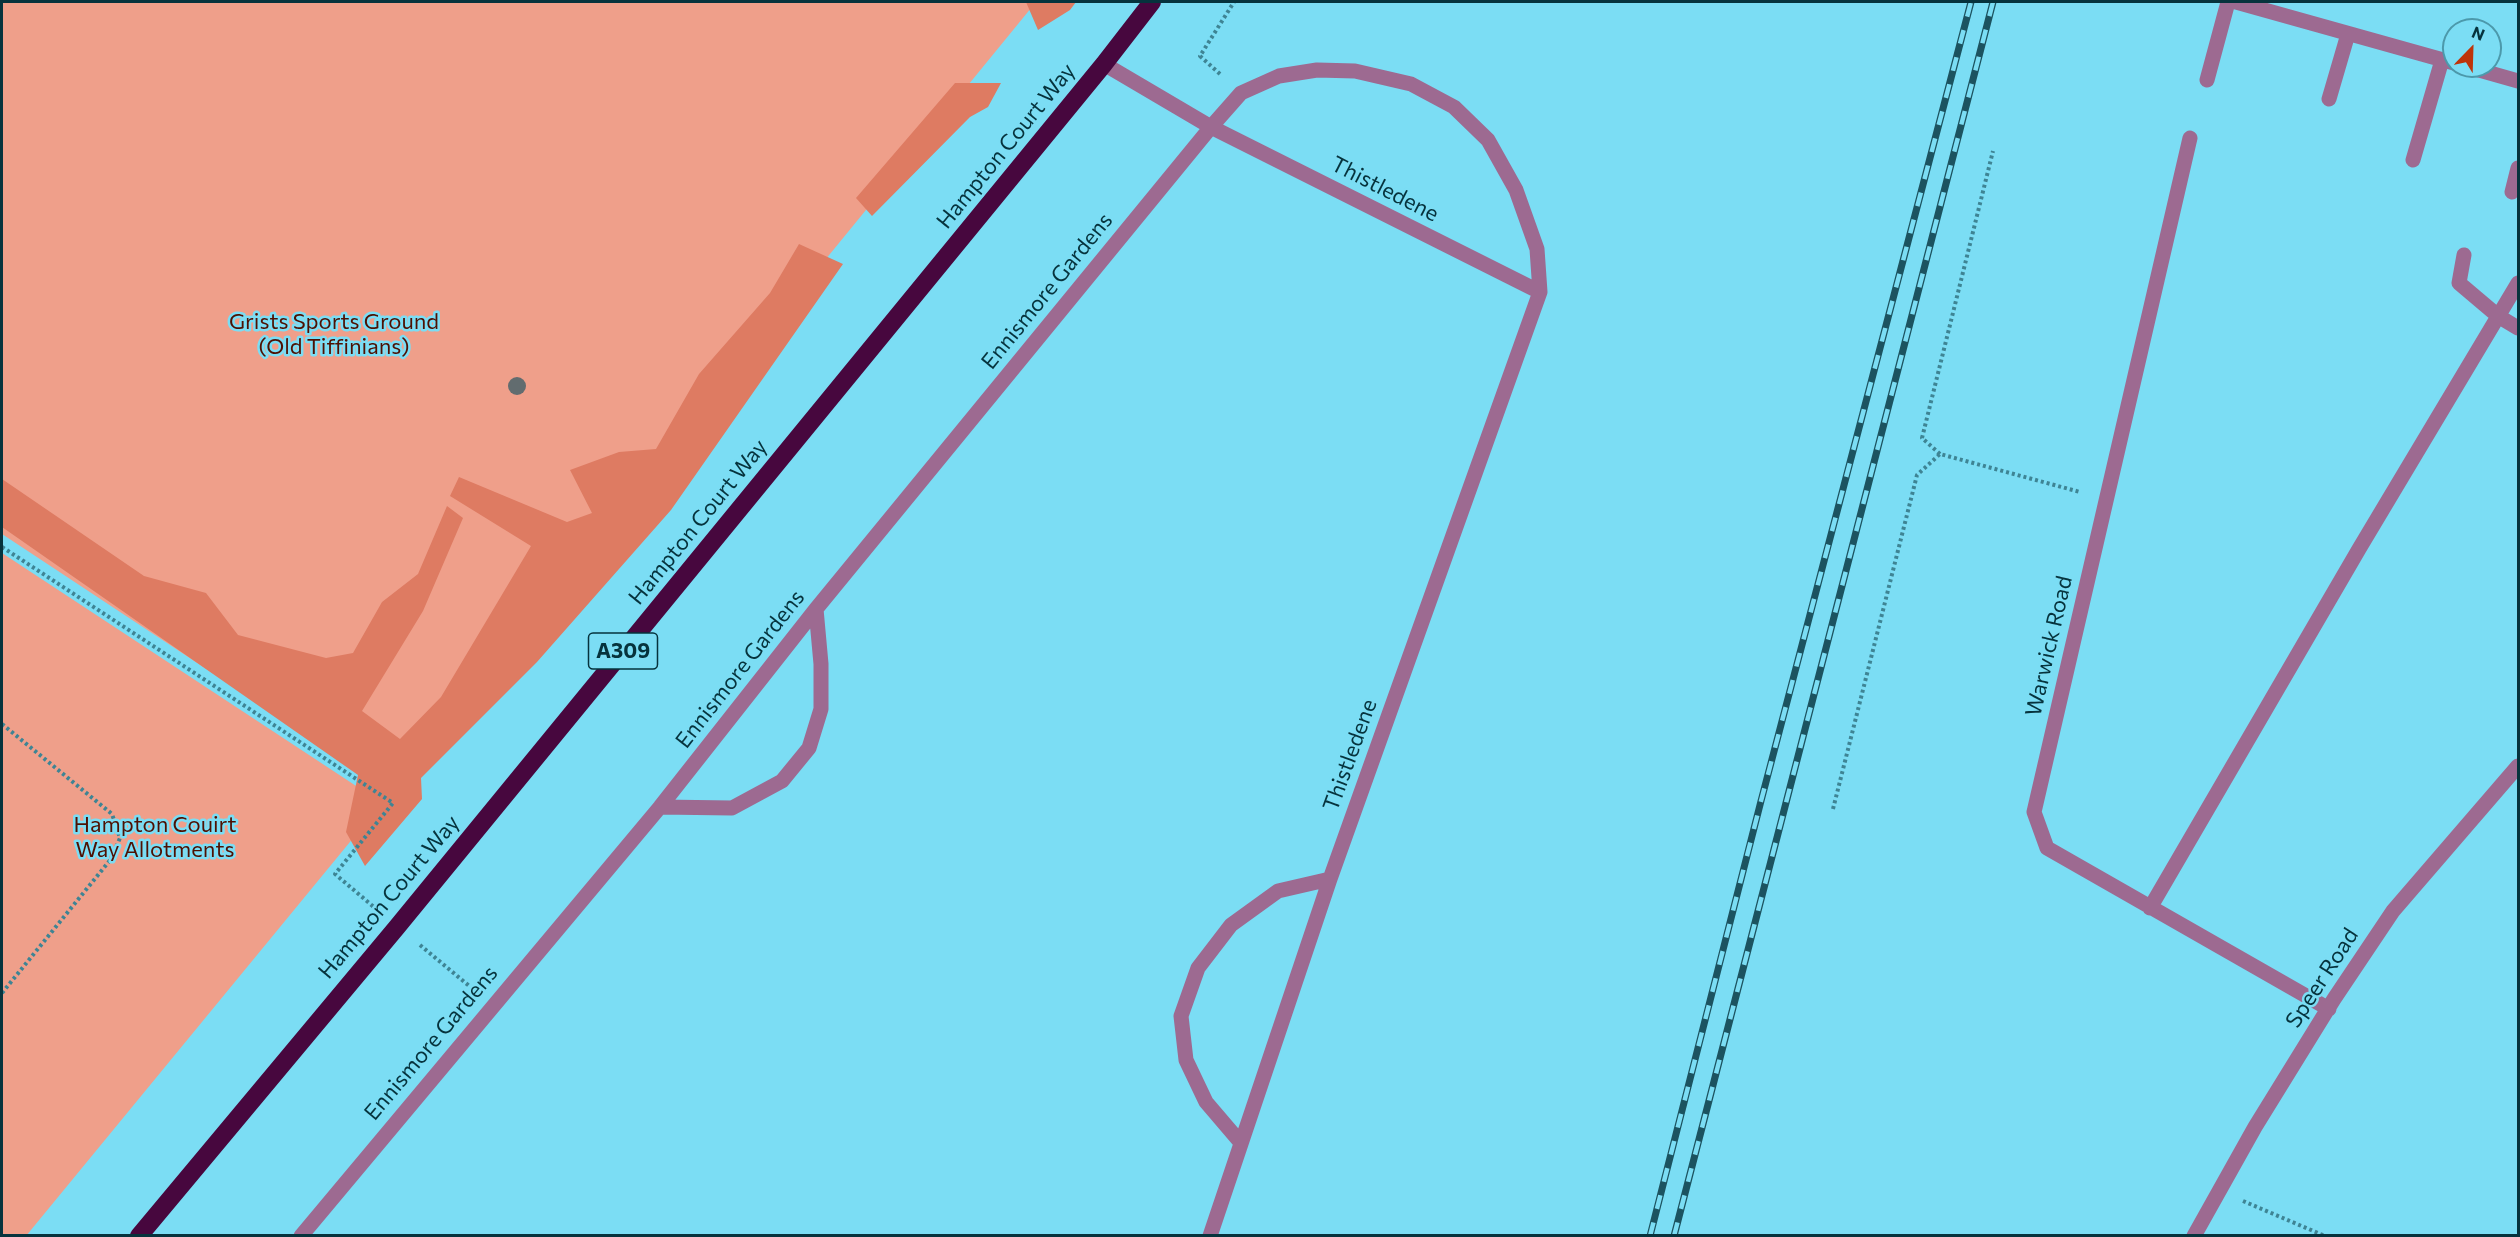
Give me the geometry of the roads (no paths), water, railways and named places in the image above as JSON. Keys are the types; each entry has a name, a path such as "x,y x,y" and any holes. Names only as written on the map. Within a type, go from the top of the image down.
{"highway":[{"name":"Hampton Court Way","path":"139,1236 397,927 1104,64 1152,2"}],"street":[{"path":"2207,80 2228,2"},
{"path":"2236,2 2442,59"},
{"path":"2329,99 2348,34"},
{"name":"Thistledene","path":"1104,64 1210,127 1540,292"},
{"name":"Thistledene","path":"1210,127 1241,93 1280,76 1317,70 1355,71 1411,84 1454,107 1488,140 1516,190 1537,249 1540,292 1330,879 1210,1236"},
{"path":"2502,76 2518,81"},
{"path":"2413,159 2442,78"},
{"name":"Ennismore Gardens","path":"301,1236 660,807 816,609 1210,127"},
{"name":"Warwick Road","path":"2190,138 2034,812 2047,848 2329,1009"},
{"path":"2512,192 2518,168"},
{"path":"2464,255 2459,283 2498,316 2518,328"},
{"path":"2150,908 2365,538 2518,283"},
{"path":"660,807 732,808 782,781 809,748 821,709 821,664 816,609"},
{"name":"Speer Road","path":"2194,1236 2218,1191 2329,1009 2393,911 2518,766"},
{"path":"1240,1143 1206,1102 1186,1060 1181,1016 1198,968 1231,925 1278,891 1330,879"}],"railway":[{"path":"1650,1236 1761,801 1971,2"},
{"path":"1674,1236 1993,2"}],"park label":[{"name":"Grists Sports Ground (Old Tiffinians)","path":"334,334"},
{"name":"Hampton Couirt Way Allotments","path":"155,838"}]}
